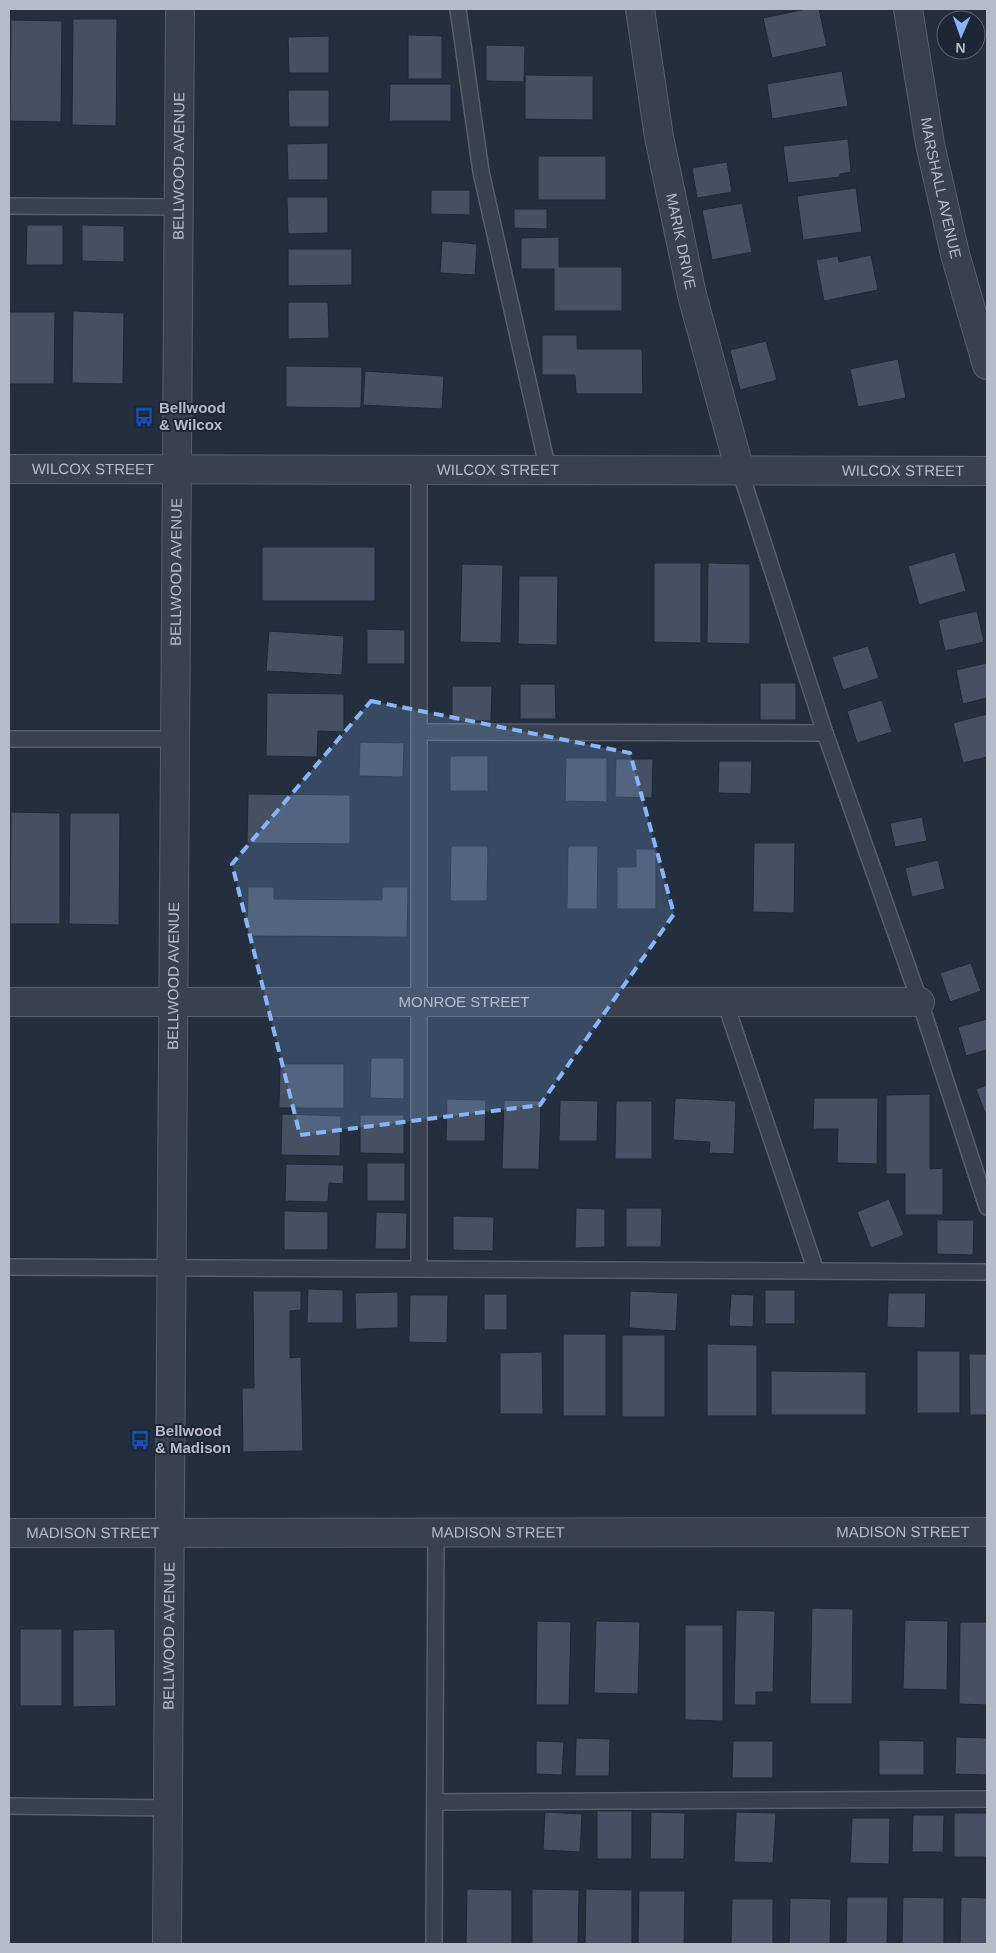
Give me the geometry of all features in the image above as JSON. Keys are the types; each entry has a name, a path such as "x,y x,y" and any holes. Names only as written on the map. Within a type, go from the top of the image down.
{"street":[{"name":"BELLWOOD AVENUE","path":"168,1944 172,1002 180,9"},
{"name":"MARIK DRIVE","path":"640,9 659,137 692,295 740,471"},
{"name":"MARSHALL AVENUE","path":"908,9 930,144 955,254 987,365"},
{"name":"WILCOX STREET","path":"9,469 987,471"},
{"name":"MONROE STREET","path":"9,1002 920,1002"},
{"name":"MADISON STREET","path":"9,1533 987,1532"}],"lane":[{"path":"458,9 481,172 548,470"},
{"path":"9,206 179,207"},
{"path":"419,469 419,1269"},
{"path":"740,471 826,733 920,1002 987,1206"},
{"path":"419,732 826,733"},
{"path":"9,739 174,739"},
{"path":"725,1002 816,1271"},
{"path":"9,1267 987,1272"},
{"path":"434,1944 436,1533"},
{"path":"435,1802 987,1800"},
{"path":"9,1806 169,1808"}],"highlighted area":[{"path":"371,701 630,753 674,914 540,1105 300,1135 232,864"}],"building":[{"path":"806,9 819,9 827,46 772,58 763,18"},
{"path":"73,19 117,19 116,126 72,125"},
{"path":"11,20 62,21 61,122 10,121"},
{"path":"408,35 442,36 442,79 408,79"},
{"path":"329,36 329,73 289,73 288,37"},
{"path":"486,45 525,46 524,82 486,81"},
{"path":"842,71 848,106 772,119 767,84"},
{"path":"525,75 593,76 593,120 525,119"},
{"path":"390,84 451,84 451,121 389,121"},
{"path":"288,90 329,90 329,127 289,127"},
{"path":"848,139 851,172 840,174 840,177 788,183 783,146"},
{"path":"328,143 328,180 288,180 287,144"},
{"path":"538,156 606,156 606,200 538,200"},
{"path":"727,162 732,192 697,198 692,168"},
{"path":"856,188 862,232 803,240 797,196"},
{"path":"431,190 470,190 470,215 431,214"},
{"path":"287,197 328,197 328,233 288,234"},
{"path":"742,203 752,252 712,260 702,210"},
{"path":"514,209 547,209 547,229 514,228"},
{"path":"27,225 63,225 63,265 26,265"},
{"path":"82,225 124,226 124,262 82,261"},
{"path":"559,237 559,267 622,267 622,311 554,311 554,269 521,269 521,238"},
{"path":"442,241 477,244 475,275 440,273"},
{"path":"288,249 352,249 352,285 288,286"},
{"path":"871,255 878,290 824,301 816,260 838,256 839,262"},
{"path":"288,302 328,302 329,338 288,339"},
{"path":"73,311 124,313 123,384 72,383"},
{"path":"9,312 55,312 54,384 9,384"},
{"path":"542,335 577,335 577,349 642,349 643,394 576,394 575,375 542,375"},
{"path":"766,341 777,380 740,390 730,350"},
{"path":"898,359 906,398 858,407 850,369"},
{"path":"286,366 362,367 361,408 286,407"},
{"path":"365,371 444,376 442,409 363,405"},
{"path":"262,547 375,547 375,601 262,601"},
{"path":"955,552 966,591 919,605 908,566"},
{"path":"654,563 701,563 701,643 654,642"},
{"path":"708,563 750,564 750,644 707,643"},
{"path":"462,564 503,565 501,643 460,642"},
{"path":"519,576 558,576 557,645 518,644"},
{"path":"977,611 984,642 945,651 938,620"},
{"path":"367,629 405,630 405,664 367,664"},
{"path":"269,631 344,636 342,675 266,671"},
{"path":"868,646 879,678 843,690 832,657"},
{"path":"987,663 987,698 963,704 956,670"},
{"path":"760,683 796,683 796,720 760,720"},
{"path":"520,684 555,684 556,719 520,719"},
{"path":"452,686 492,686 491,721 452,721"},
{"path":"267,693 344,694 344,732 318,731 317,757 266,756"},
{"path":"882,700 892,732 857,743 847,711"},
{"path":"987,714 987,757 963,763 953,723"},
{"path":"360,742 404,743 403,777 359,776"},
{"path":"450,756 488,756 488,791 450,791"},
{"path":"566,758 607,758 607,802 565,801"},
{"path":"616,759 653,759 652,798 615,797"},
{"path":"719,761 752,761 751,794 718,793"},
{"path":"248,794 350,795 350,844 247,843"},
{"path":"11,812 60,813 60,924 10,924"},
{"path":"70,813 120,813 119,925 69,924"},
{"path":"922,817 927,841 895,847 890,823"},
{"path":"754,843 795,843 794,913 753,912"},
{"path":"451,846 488,846 487,901 450,901"},
{"path":"568,846 598,846 597,909 567,909"},
{"path":"636,849 656,849 656,909 617,909 617,867 636,867"},
{"path":"938,860 945,889 912,897 905,868"},
{"path":"248,887 274,887 274,899 382,900 382,887 408,887 407,937 247,936"},
{"path":"971,963 981,991 950,1002 940,973"},
{"path":"987,1019 987,1050 966,1056 958,1027"},
{"path":"371,1058 404,1058 404,1099 370,1098"},
{"path":"280,1064 344,1064 344,1108 279,1108"},
{"path":"987,1085 987,1112 985,1113 976,1089"},
{"path":"930,1094 930,1169 943,1168 943,1215 905,1215 905,1174 886,1174 886,1095"},
{"path":"675,1098 736,1101 734,1154 709,1153 710,1142 673,1140"},
{"path":"814,1098 878,1098 877,1164 837,1163 838,1129 813,1129"},
{"path":"447,1099 486,1100 485,1141 446,1141"},
{"path":"504,1100 541,1101 539,1169 502,1169"},
{"path":"560,1100 598,1101 597,1141 559,1141"},
{"path":"616,1101 652,1101 652,1159 615,1159"},
{"path":"282,1114 341,1116 340,1156 281,1155"},
{"path":"360,1115 404,1115 404,1154 360,1153"},
{"path":"367,1163 405,1163 405,1201 367,1201"},
{"path":"286,1164 344,1165 343,1184 329,1183 328,1202 285,1201"},
{"path":"889,1199 904,1235 871,1248 857,1212"},
{"path":"576,1208 605,1209 605,1247 575,1248"},
{"path":"626,1208 662,1208 661,1247 626,1247"},
{"path":"284,1211 328,1212 328,1250 284,1250"},
{"path":"376,1212 407,1213 406,1249 375,1249"},
{"path":"453,1216 494,1217 493,1251 453,1250"},
{"path":"937,1220 974,1220 973,1255 937,1254"},
{"path":"308,1289 343,1290 343,1323 307,1323"},
{"path":"765,1290 795,1290 795,1324 765,1324"},
{"path":"253,1291 301,1291 301,1310 290,1311 290,1358 301,1357 303,1451 243,1452 242,1388 254,1388"},
{"path":"630,1291 678,1293 676,1331 629,1328"},
{"path":"398,1292 398,1328 356,1329 355,1293"},
{"path":"888,1293 926,1293 925,1328 887,1327"},
{"path":"484,1294 507,1294 507,1330 484,1330"},
{"path":"731,1294 754,1295 753,1327 729,1326"},
{"path":"410,1295 448,1295 447,1343 409,1342"},
{"path":"563,1334 606,1334 606,1416 563,1416"},
{"path":"622,1335 665,1335 665,1417 622,1417"},
{"path":"707,1344 757,1345 757,1416 707,1416"},
{"path":"917,1351 960,1351 960,1413 917,1413"},
{"path":"542,1352 543,1414 500,1414 500,1353"},
{"path":"969,1354 987,1354 987,1415 970,1415"},
{"path":"771,1371 866,1372 866,1415 771,1415"},
{"path":"812,1608 853,1609 852,1704 810,1704"},
{"path":"736,1610 775,1611 773,1692 756,1692 756,1705 734,1705"},
{"path":"905,1620 948,1621 947,1690 903,1689"},
{"path":"537,1621 571,1622 569,1705 536,1705"},
{"path":"596,1621 640,1622 638,1694 594,1693"},
{"path":"960,1622 987,1622 987,1705 959,1704"},
{"path":"685,1625 723,1625 723,1721 685,1720"},
{"path":"10,1627 10,1704 9,1704"},
{"path":"20,1629 62,1629 62,1706 20,1706"},
{"path":"115,1629 116,1706 73,1707 73,1630"},
{"path":"956,1737 987,1738 987,1775 955,1774"},
{"path":"576,1738 610,1739 609,1776 575,1776"},
{"path":"879,1740 924,1741 924,1775 879,1775"},
{"path":"536,1741 564,1742 562,1775 536,1774"},
{"path":"733,1741 773,1741 773,1778 732,1778"},
{"path":"597,1811 632,1811 632,1859 597,1859"},
{"path":"545,1812 582,1814 580,1852 543,1850"},
{"path":"651,1812 685,1813 684,1859 650,1859"},
{"path":"736,1812 776,1813 773,1863 734,1862"},
{"path":"954,1813 987,1813 987,1857 954,1857"},
{"path":"913,1815 944,1815 943,1852 912,1852"},
{"path":"852,1818 890,1818 889,1864 850,1863"},
{"path":"467,1889 512,1890 512,1944 466,1944"},
{"path":"532,1889 579,1890 578,1944 532,1944"},
{"path":"586,1889 632,1890 632,1944 585,1944"},
{"path":"639,1891 685,1891 684,1944 638,1944"},
{"path":"847,1897 888,1897 887,1944 846,1944"},
{"path":"903,1897 944,1898 944,1944 902,1944"},
{"path":"961,1897 987,1898 987,1944 960,1944"},
{"path":"790,1898 831,1899 830,1944 789,1944"},
{"path":"732,1899 773,1899 773,1944 731,1944"}],"place":[{"name":"Bellwood & Wilcox","path":"144,417"},
{"name":"Bellwood & Madison","path":"140,1440"}]}
